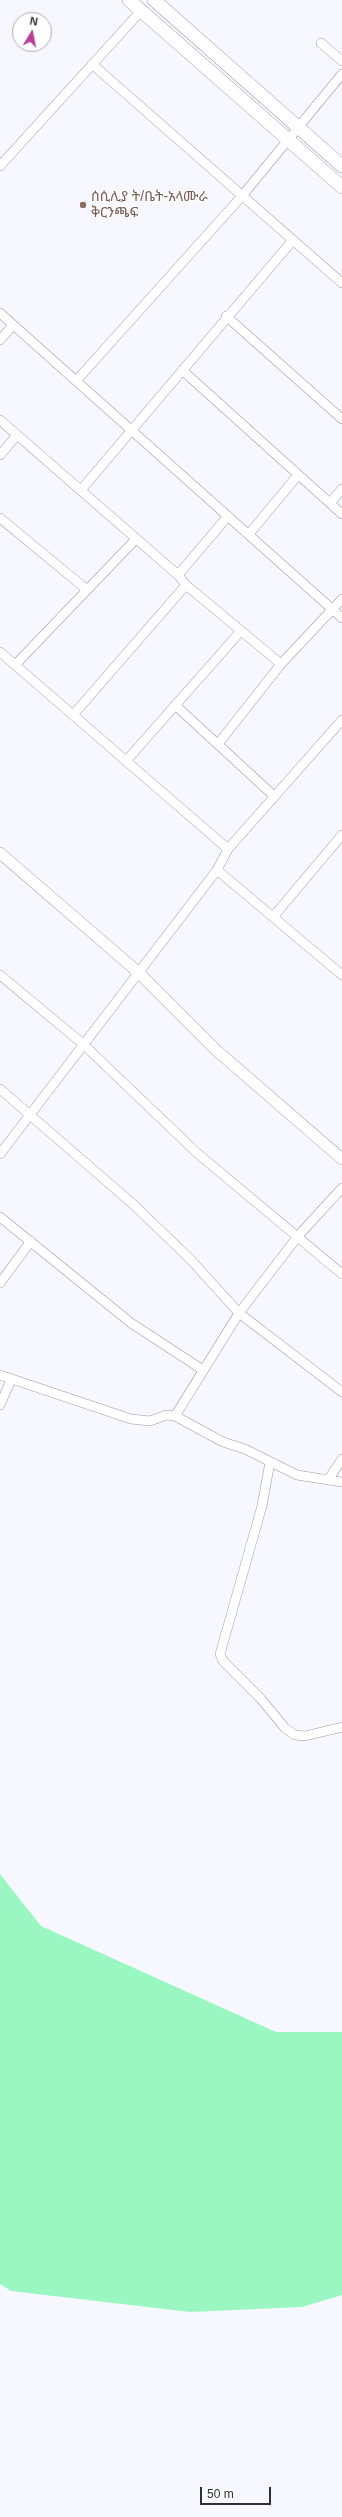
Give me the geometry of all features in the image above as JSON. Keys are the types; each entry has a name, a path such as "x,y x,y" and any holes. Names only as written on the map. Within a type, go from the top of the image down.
{"main road":[{"path":"129,0 342,187"},
{"path":"154,0 342,166"}],"street":[{"path":"0,166 141,11"},
{"path":"321,44 342,61"},
{"path":"92,64 342,283"},
{"path":"76,381 242,196 288,140 299,129 342,74"},
{"path":"81,490 226,316 293,240"},
{"path":"0,313 342,618"},
{"path":"226,316 342,419"},
{"path":"0,340 13,325"},
{"path":"182,370 342,514"},
{"path":"0,420 178,575 186,585 240,632 281,664"},
{"path":"0,455 18,435"},
{"path":"249,534 298,475"},
{"path":"330,503 342,489"},
{"path":"178,575 228,516"},
{"path":"0,518 86,590"},
{"path":"15,665 136,539"},
{"path":"73,716 186,585"},
{"path":"218,744 281,664 342,599"},
{"path":"126,761 240,632"},
{"path":"0,652 228,849"},
{"path":"175,705 274,796"},
{"path":"0,1154 217,870 228,849 342,721"},
{"path":"273,917 342,835"},
{"path":"2,859 139,973 216,1050 342,1159"},
{"path":"217,870 342,975"},
{"path":"0,975 83,1044 197,1153 342,1274"},
{"path":"0,1089 134,1206 191,1260 239,1313 342,1392"},
{"path":"175,1416 239,1313 298,1236 342,1188"},
{"path":"0,1217 141,1331 203,1370"},
{"path":"0,1283 31,1241"},
{"path":"0,1375 11,1380 131,1419 150,1421 166,1415 175,1416 223,1442 245,1449 297,1475 342,1482"},
{"path":"0,1405 11,1380"},
{"path":"328,1480 342,1459"},
{"path":"270,1462 262,1506 220,1654 223,1661 261,1699 285,1728 295,1734 305,1736 342,1727"}],"green space":[{"path":"0,1874 41,1926 276,2032 342,2032 342,2295 302,2307 190,2312 11,2291 0,2284"}],"place":[{"name":"ሰሲሊያ ት/ቤት-አላሙራ ቅርንጫፍ","path":"83,205"}]}
